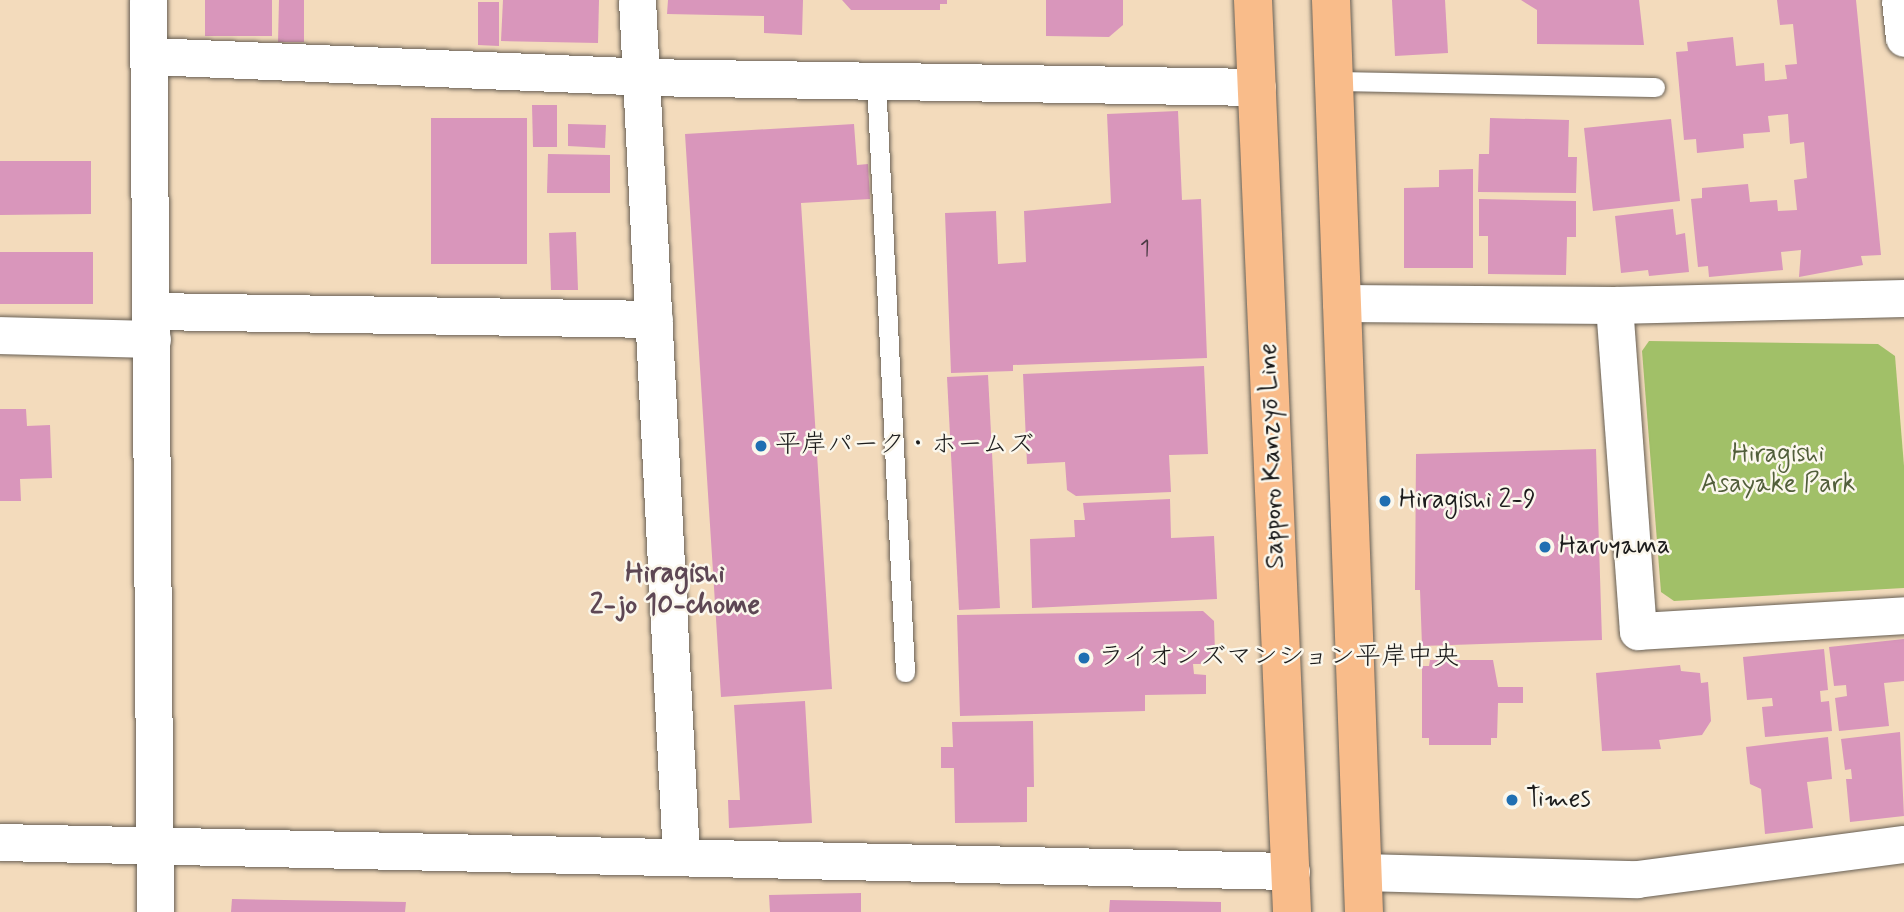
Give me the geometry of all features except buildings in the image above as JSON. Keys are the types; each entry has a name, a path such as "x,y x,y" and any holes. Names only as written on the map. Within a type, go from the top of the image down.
{"main road":[{"name":"Sapporo Kanzyō Line","path":"1253,0 1292,912"},
{"path":"1331,0 1364,912"}],"street":[{"path":"148,0 155,912"},
{"path":"637,0 681,858"},
{"path":"1900,0 1904,38"},
{"path":"150,56 642,77 1257,87"},
{"path":"1341,303 1614,305 1904,298"},
{"path":"1614,305 1638,631 1904,615"},
{"path":"0,335 152,325 654,319"},
{"path":"0,842 1291,871"},
{"path":"1362,872 1637,879 1904,844"}],"lane":[{"path":"876,81 905,672"},
{"path":"1334,81 1655,87"}],"green space":[{"name":"Hiragishi Asayake Park","path":"1649,341 1878,344 1895,356 1904,466 1904,588 1674,601 1661,592 1642,351"}],"place":[{"name":"平岸パーク・ホームズ","path":"761,446"},
{"name":"Hiragishi 2-9","path":"1385,501"},
{"name":"Haruyama","path":"1545,547"},
{"name":"ライオンズマンション平岸中央","path":"1084,658"},
{"name":"Times","path":"1512,800"}],"district":[{"name":"Hiragishi 2-jo 10-chome","path":"675,590"}]}
